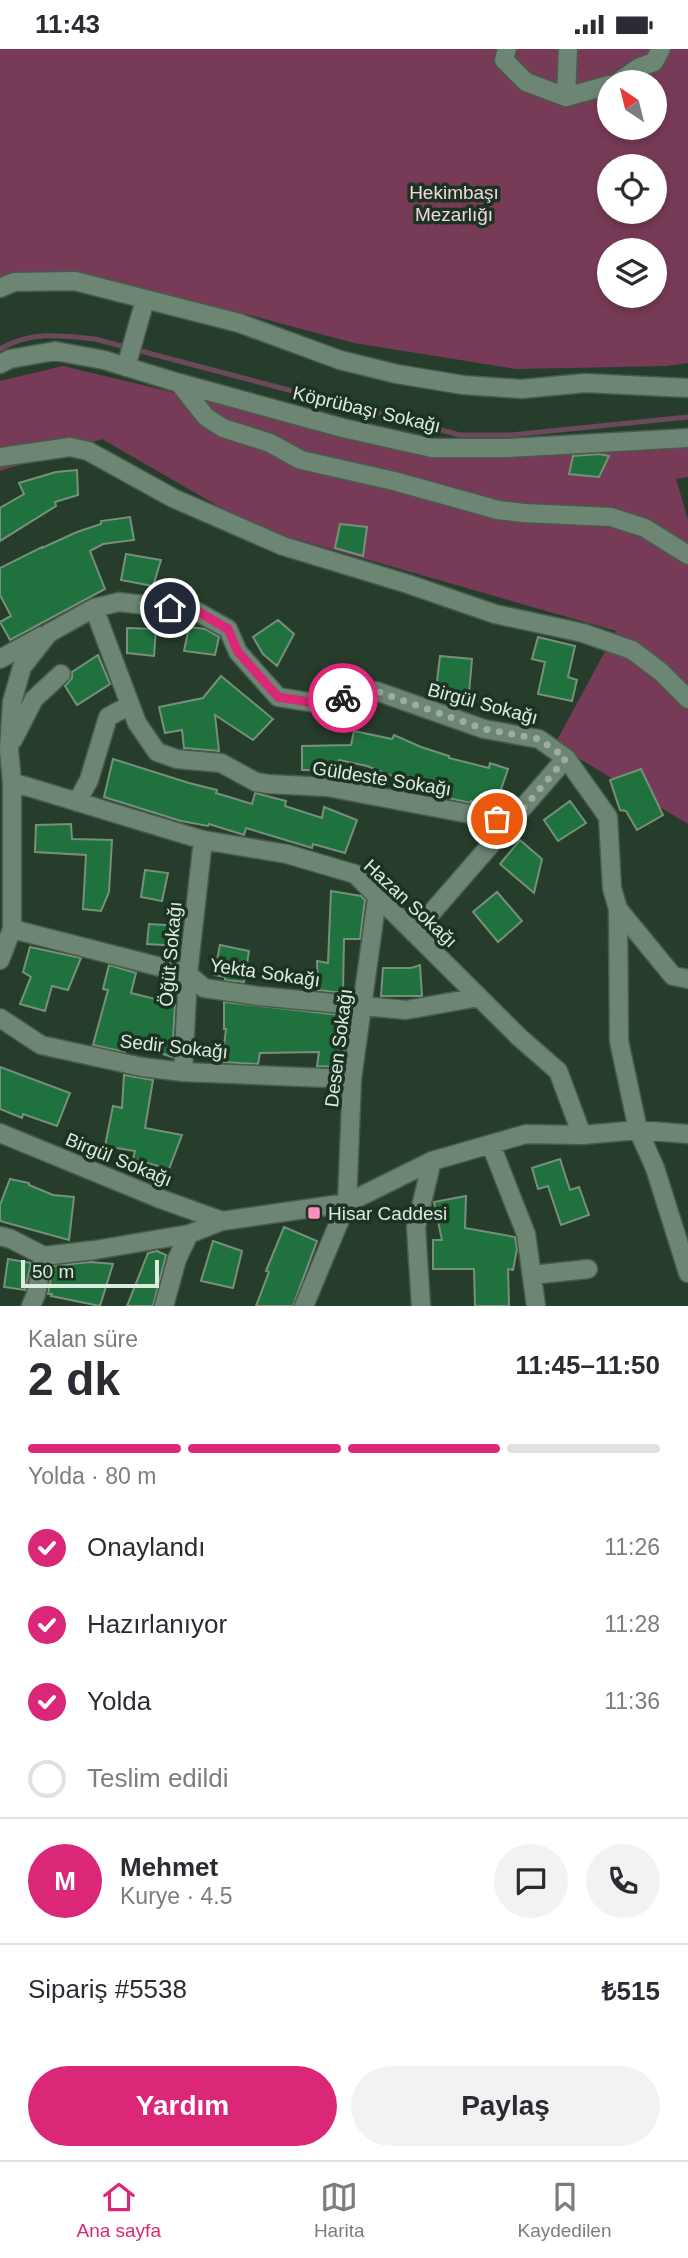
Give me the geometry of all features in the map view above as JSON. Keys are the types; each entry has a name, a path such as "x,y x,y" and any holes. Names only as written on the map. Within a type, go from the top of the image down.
{"street":[{"path":"507,49 503,60 526,82 566,97 597,88"},
{"path":"566,97 568,49"},
{"path":"635,70 654,62 661,49"},
{"path":"0,288 14,282 75,281 143,308 239,323 340,360 450,383 522,389 585,383 688,388"},
{"path":"128,361 143,308"},
{"name":"Köprübaşı Sokağı","path":"0,364 10,359 55,351 128,361 179,383 343,428 432,448 508,448 688,438"},
{"path":"179,383 206,417 223,428 270,443 302,460 394,481 498,510 611,517 645,528 688,555"},
{"path":"0,457 70,447 88,451 173,498 282,546 408,584 495,614 583,633 632,650 661,672 688,699"},
{"name":"Birgül Sokağı","path":"0,659 94,608 118,602 197,611 228,629 238,652 278,697 315,703 376,691 484,729 539,739 566,758 608,817 612,888 618,909 619,1041 638,1130 656,1168 688,1273"},
{"name":"Güldeste Sokağı","path":"94,608 137,723 157,752 177,759 221,763 256,782 327,787 512,822"},
{"name":"Birgül Sokağı","path":"0,960 12,929 12,782 5,722 22,667 48,633"},
{"path":"9,750 34,699 61,674"},
{"path":"77,802 89,780 108,717 130,705"},
{"path":"414,933 566,758"},
{"name":"Hazan Sokağı","path":"12,782 203,840 287,853 355,874 519,1037 558,1071 582,1135"},
{"name":"Öğüt Sokağı","path":"183,1072 188,974 203,840"},
{"name":"Desen Sokağı","path":"347,1203 352,1079 377,898"},
{"path":"618,909 673,977 688,979"},
{"name":"Yekta Sokağı","path":"12,929 188,974 204,988 258,996 406,1010 479,997"},
{"name":"Sedir Sokağı","path":"0,1018 41,1045 142,1067 183,1072 352,1079"},
{"path":"0,1236 44,1256 95,1250 188,1234 222,1221 347,1203 432,1161 526,1134 582,1135 638,1130 688,1134"},
{"name":"Birgül Sokağı","path":"0,1133 158,1198 222,1221"},
{"path":"491,1145 526,1234 536,1306"},
{"path":"421,1306 416,1227 432,1161"},
{"path":"304,1306 347,1203"},
{"path":"164,1306 177,1259 188,1234"},
{"path":"31,1306 44,1256"},
{"path":"532,1275 588,1269"}],"green space":[{"name":"Hekimbaşı Mezarlığı","path":"0,49 688,49 688,363 666,366 516,369 354,343 249,315 88,279 0,279"},
{"path":"63,366 422,452 688,440 688,477 676,479 688,520 688,824 555,744 616,631 254,527 102,439 0,471 0,381"}],"building":[{"path":"573,456 609,456 599,477 569,474"},
{"path":"77,470 78,495 55,502 56,506 0,541 0,508 24,494 19,483 56,472"},
{"path":"130,517 134,540 103,544 90,551 105,589 10,640 0,622 11,616 0,595 0,568 42,547 101,524 101,521"},
{"path":"340,524 367,527 363,556 335,548"},
{"path":"126,554 161,560 153,586 121,580"},
{"path":"278,620 294,634 277,666 263,654 253,637"},
{"path":"189,627 205,629 219,637 215,655 184,651"},
{"path":"127,628 156,629 154,656 127,653"},
{"path":"538,637 575,646 568,677 577,680 572,701 538,694 545,662 532,659"},
{"path":"98,655 110,684 77,705 65,686 72,678 72,672"},
{"path":"440,656 472,659 469,693 436,690"},
{"path":"221,676 273,719 253,740 215,715 219,751 184,748 182,730 165,733 159,707 203,698"},
{"path":"354,731 392,739 394,735 449,758 489,768 490,763 508,769 495,807 439,796 407,776 405,781 367,766 339,760 335,770 302,770 302,746 351,745"},
{"path":"113,759 217,790 216,793 252,804 255,793 286,801 285,806 322,818 324,807 357,820 345,853 313,844 312,848 246,828 244,835 209,824 181,821 104,797"},
{"path":"641,769 663,815 637,830 626,811 620,810 610,780"},
{"path":"570,801 586,823 558,841 544,820"},
{"path":"71,824 72,839 112,840 109,892 101,911 83,909 86,855 35,852 36,825"},
{"path":"520,840 542,859 534,893 500,864"},
{"path":"145,870 168,873 162,901 141,897"},
{"path":"331,891 361,896 365,900 360,939 344,939 343,993 318,990 317,961 328,963"},
{"path":"497,892 522,921 498,942 473,912"},
{"path":"149,924 182,926 180,946 147,944"},
{"path":"220,945 249,951 244,982 225,980 225,977 214,975"},
{"path":"30,947 81,958 68,990 52,986 45,1011 20,1004 31,977 23,972"},
{"path":"109,965 136,973 131,993 175,1004 172,1057 126,1041 125,1052 93,1045 108,990 103,989"},
{"path":"420,965 422,996 381,996 383,968 411,968"},
{"path":"224,1002 349,1016 342,1067 317,1066 319,1052 260,1053 258,1064 222,1062 226,1029"},
{"path":"0,1067 70,1093 57,1126 23,1114 22,1118 0,1109"},
{"path":"124,1075 153,1080 145,1128 182,1135 169,1169 133,1159 135,1151 105,1146 113,1106 122,1108"},
{"path":"560,1159 570,1190 579,1187 589,1215 561,1225 548,1186 538,1189 532,1168"},
{"path":"10,1179 29,1183 53,1195 74,1197 69,1240 0,1221 0,1205"},
{"path":"466,1196 465,1228 515,1237 517,1249 513,1270 508,1269 509,1306 475,1306 474,1269 433,1269 433,1240 442,1240 434,1202"},
{"path":"284,1227 317,1241 293,1306 256,1306 269,1272 266,1271"},
{"path":"213,1241 242,1251 233,1288 201,1281"},
{"path":"157,1251 166,1255 153,1306 127,1306 148,1253"},
{"path":"8,1259 31,1263 25,1290 4,1287"},
{"path":"90,1262 113,1264 100,1306 48,1294 53,1266"}],"waterway":[{"path":"0,349 35,337 95,339 460,435 511,435 688,417"}],"way so far":[{"path":"343,698 376,691 484,729 539,739 566,758 512,822 497,819"}],"place":[{"name":"Hisar Caddesi","path":"314,1213"}],"route":[{"path":"170,608 197,611 228,629 238,652 278,697 315,703 343,698"}]}
